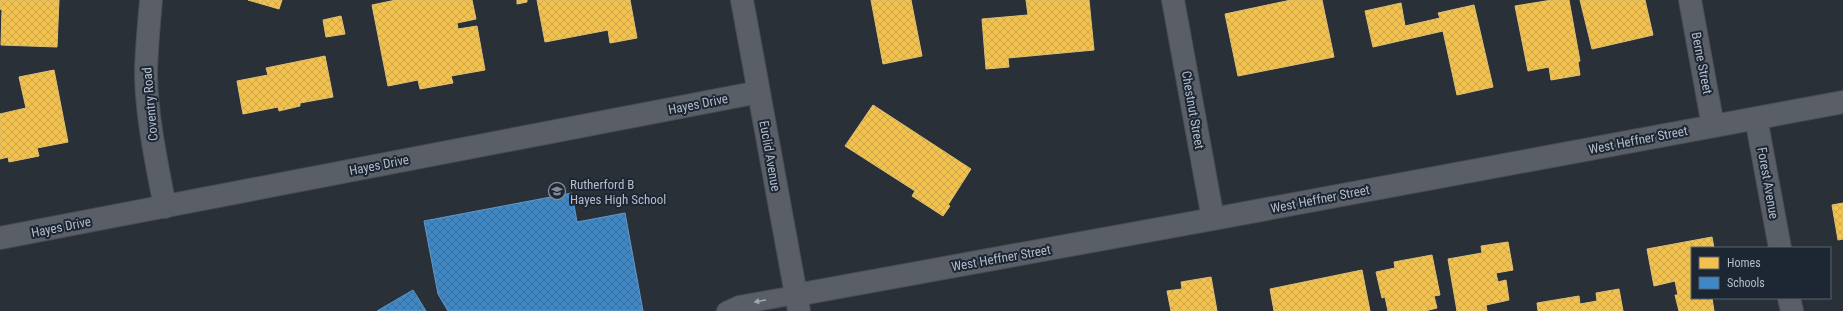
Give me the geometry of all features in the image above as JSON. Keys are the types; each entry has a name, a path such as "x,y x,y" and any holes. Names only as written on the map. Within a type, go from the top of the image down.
{"street":[{"name":"Coventry Road","path":"151,0 146,45 146,78 152,133 165,207"},
{"name":"Euclid Avenue","path":"742,0 797,303"},
{"name":"Chestnut Street","path":"1173,0 1213,219"},
{"name":"Berne Street","path":"1690,0 1713,126"},
{"name":"Hayes Drive","path":"0,238 759,92"},
{"name":"West Heffner Street","path":"797,303 1213,219 1843,102"},
{"name":"Forest Avenue","path":"1756,118 1780,247"},
{"path":"1789,299 1792,311"}],"lane":[{"path":"726,311 739,305 797,303"}],"building: Homes":[{"path":"0,0 59,0 57,47 1,45 2,10 0,9"},
{"path":"248,0 282,0 279,9"},
{"path":"396,0 472,0 476,19 457,23 458,29 477,26 485,70 451,76 453,83 420,89 418,80 388,86 372,5"},
{"path":"517,0 527,0 527,2 517,4"},
{"path":"537,0 630,0 637,38 610,43 608,30 545,42"},
{"path":"871,0 911,0 922,56 883,64"},
{"path":"1026,0 1089,0 1094,50 1008,58 1009,67 986,69 982,19 1028,15"},
{"path":"1291,0 1322,0 1334,57 1238,76 1225,14"},
{"path":"1552,0 1569,0 1580,61 1578,62 1580,75 1551,80 1549,67 1528,71 1515,6"},
{"path":"1580,0 1645,0 1653,35 1592,49"},
{"path":"1401,3 1405,26 1440,18 1438,13 1474,5 1493,87 1457,95 1443,31 1373,47 1365,11"},
{"path":"341,16 345,34 326,37 323,20"},
{"path":"325,56 333,97 300,103 300,106 279,111 278,107 243,114 237,81 268,75 266,68"},
{"path":"54,70 68,142 37,148 39,156 9,162 8,157 0,159 0,114 26,108 19,77"},
{"path":"873,105 971,169 948,205 950,206 943,216 912,196 915,191 845,146"},
{"path":"1843,203 1843,239 1838,240 1832,205"},
{"path":"1712,237 1714,247 1691,247 1691,299 1712,299 1714,311 1679,311 1675,295 1678,295 1675,281 1654,286 1647,249"},
{"path":"1508,242 1513,270 1496,273 1498,282 1506,280 1509,300 1486,305 1487,311 1457,311 1448,259 1482,253 1481,246"},
{"path":"1432,255 1440,295 1434,296 1437,308 1425,311 1388,311 1385,297 1382,298 1376,272 1395,268 1394,262"},
{"path":"1362,270 1370,311 1274,311 1270,289"},
{"path":"1211,277 1217,311 1171,311 1167,291 1182,289 1181,282"},
{"path":"1619,289 1623,311 1538,311 1537,303 1579,296 1580,304 1597,301 1596,293"}],"building: Schools":[{"path":"572,193 577,222 625,213 643,311 448,311 438,294 424,221"},
{"path":"413,290 426,311 377,311"}],"place":[{"name":"Rutherford B Hayes High School","path":"557,191"}]}
